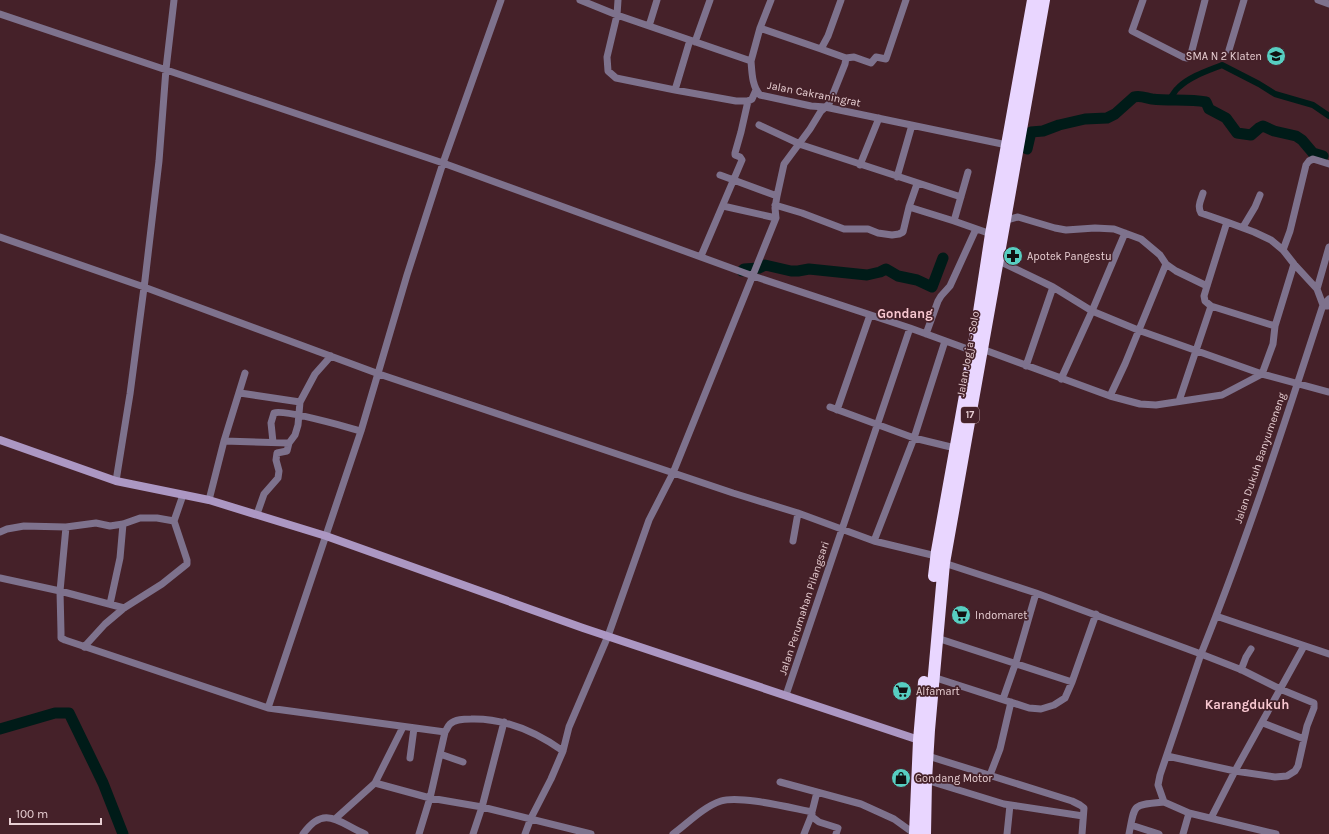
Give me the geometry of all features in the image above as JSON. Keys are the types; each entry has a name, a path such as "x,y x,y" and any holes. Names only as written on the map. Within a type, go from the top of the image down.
{"highway":[{"name":"Jalan Jogja - Solo","path":"915,834 919,740 940,559 955,448 997,260 999,220 1007,145 1033,0"},
{"name":"Jalan Jogja - Solo","path":"925,834 926,780 937,638 940,559 977,350 991,234 999,220 1044,0"}],"street":[{"path":"116,481 130,394 144,287 159,161 166,69 174,0"},
{"path":"268,708 361,431 407,275 443,163 501,0"},
{"path":"580,0 617,15 751,62 760,28 771,0"},
{"path":"618,0 617,15 607,57 608,71 616,78 736,101 748,101 752,99 756,90"},
{"path":"649,26 657,0"},
{"path":"675,90 709,0"},
{"path":"821,49 828,36 841,0"},
{"path":"760,28 846,58 854,57 871,63 876,57 886,59 906,0"},
{"path":"1143,0 1132,31 1187,58 1191,54 1205,0"},
{"path":"1229,50 1244,0"},
{"path":"1318,0 1329,4"},
{"path":"0,14 443,163 753,276 945,341 1026,366 1110,396 1140,404 1156,405 1222,395 1262,374 1273,344 1275,326 1294,264"},
{"path":"525,834 530,818 551,780 564,751 569,727 608,636 649,520 673,473 776,218 775,206 784,164 825,107 829,104 846,58"},
{"name":"Jalan Cakraningrat","path":"751,62 756,90 760,95 1007,145"},
{"path":"700,256 742,160 740,157 735,156 735,153 748,101"},
{"path":"860,165 879,118"},
{"path":"759,125 799,143 860,165 961,198"},
{"path":"897,177 912,125"},
{"path":"1284,250 1306,164 1309,160 1329,164"},
{"path":"954,221 968,172"},
{"path":"720,175 777,196"},
{"path":"775,206 802,213 840,228 868,229 878,233 892,235 899,234 903,232 917,184"},
{"path":"1203,193 1198,209 1201,213 1243,227 1271,240 1284,250 1294,264 1317,289 1326,306"},
{"path":"1243,227 1260,195"},
{"path":"723,206 776,218"},
{"path":"909,208 954,221 991,234"},
{"path":"999,220 1018,217 1066,230 1095,228 1114,229 1140,238 1152,247 1166,264 1176,271 1207,286"},
{"path":"1227,222 1204,296 1205,301 1211,306 1275,326"},
{"path":"926,334 938,301 950,286 976,229"},
{"path":"1061,378 1092,311 1125,233"},
{"path":"0,237 144,287 379,374 733,493 798,513 874,541 940,559 1096,614 1241,670 1280,689 1314,703 1314,708 1304,738 1298,766 1295,771 1288,776 1275,777 1235,771 1167,756"},
{"path":"1317,289 1329,247"},
{"path":"997,260 1053,287 1092,311 1138,330 1262,374 1329,392"},
{"path":"1110,396 1166,264"},
{"path":"1026,366 1053,287"},
{"path":"1326,306 1329,299"},
{"path":"1179,401 1211,306"},
{"name":"Jalan Dukuh Banyumeneng","path":"1164,802 1158,785 1167,756 1201,654 1216,616 1326,306"},
{"path":"870,315 833,408 914,438 955,448"},
{"name":"Jalan Perumahan Pilangsari","path":"786,695 910,328"},
{"path":"874,541 914,438 945,341"},
{"path":"256,514 264,494 278,478 279,471 276,460 277,453 287,451 289,443 295,435 298,425 300,402 315,374 331,356"},
{"path":"210,500 224,442 245,373"},
{"path":"240,393 300,402"},
{"path":"273,442 271,423 274,413 278,412 299,415 361,431"},
{"path":"0,440 116,481 210,500 326,536 608,636 919,740"},
{"path":"224,442 289,443"},
{"path":"84,647 104,624 124,608 162,584 187,564 174,522 182,495"},
{"path":"793,541 798,513"},
{"path":"0,532 7,529 24,526 66,527 96,523 110,526 123,524 140,518 157,518 174,522"},
{"path":"110,604 120,558 123,524"},
{"path":"66,527 60,591 61,638 268,708 445,732"},
{"path":"0,578 60,591 124,608"},
{"path":"1003,699 1016,662 1036,593"},
{"path":"933,677 1029,708 1041,709 1054,705 1065,698 1096,614"},
{"path":"1216,616 1329,654"},
{"path":"937,638 1016,662 1072,682"},
{"path":"1211,818 1235,771 1263,723 1304,646"},
{"path":"1241,670 1251,649"},
{"path":"990,775 1000,749 1011,702"},
{"path":"419,834 430,798 445,732 451,723 462,719 481,718 504,722 532,732 564,751"},
{"path":"473,834 482,807 504,722"},
{"path":"1263,723 1304,738"},
{"path":"335,819 375,783 403,727"},
{"path":"410,758 414,728"},
{"path":"440,754 464,762"},
{"path":"928,756 1072,801 1080,805 1084,808 1082,834"},
{"path":"926,780 1010,805 1083,816"},
{"path":"780,782 839,798 875,810 894,819 915,834"},
{"path":"375,783 430,798 482,807 591,834"},
{"path":"804,834 812,814 817,792"},
{"path":"673,834 711,805 722,801 736,799 812,814 820,822 838,828 836,834"},
{"path":"1129,834 1133,811 1137,806 1164,802 1189,813 1276,834"},
{"path":"1007,834 1010,805"},
{"path":"1183,834 1189,813"},
{"path":"303,834 309,826 322,817 335,819 356,832 365,834"},
{"path":"1131,825 1159,834"}],"waterway":[{"path":"1169,99 1184,83 1199,74 1222,65 1275,94 1313,105 1329,116"},
{"path":"1027,149 1031,132 1043,131 1059,125 1085,119 1107,118 1115,114 1134,97 1138,96 1159,100 1206,102 1209,109 1226,118 1237,133 1251,135 1263,126 1274,131 1296,136 1302,140 1313,153 1323,156"},
{"path":"742,271 744,269 759,268 765,265 791,271 809,269 867,275 886,269 898,276 917,280 932,287 943,258"},
{"path":"0,729 55,713 69,713 103,783 123,834"}],"place":[{"name":"SMA N 2 Klaten","path":"1276,56"},
{"name":"Apotek Pangestu","path":"1013,256"},
{"name":"Indomaret","path":"961,615"},
{"name":"Alfamart","path":"902,691"},
{"name":"Gondang Motor","path":"901,778"}],"district":[{"name":"Gondang","path":"905,313"},
{"name":"Karangdukuh","path":"1247,704"}]}
